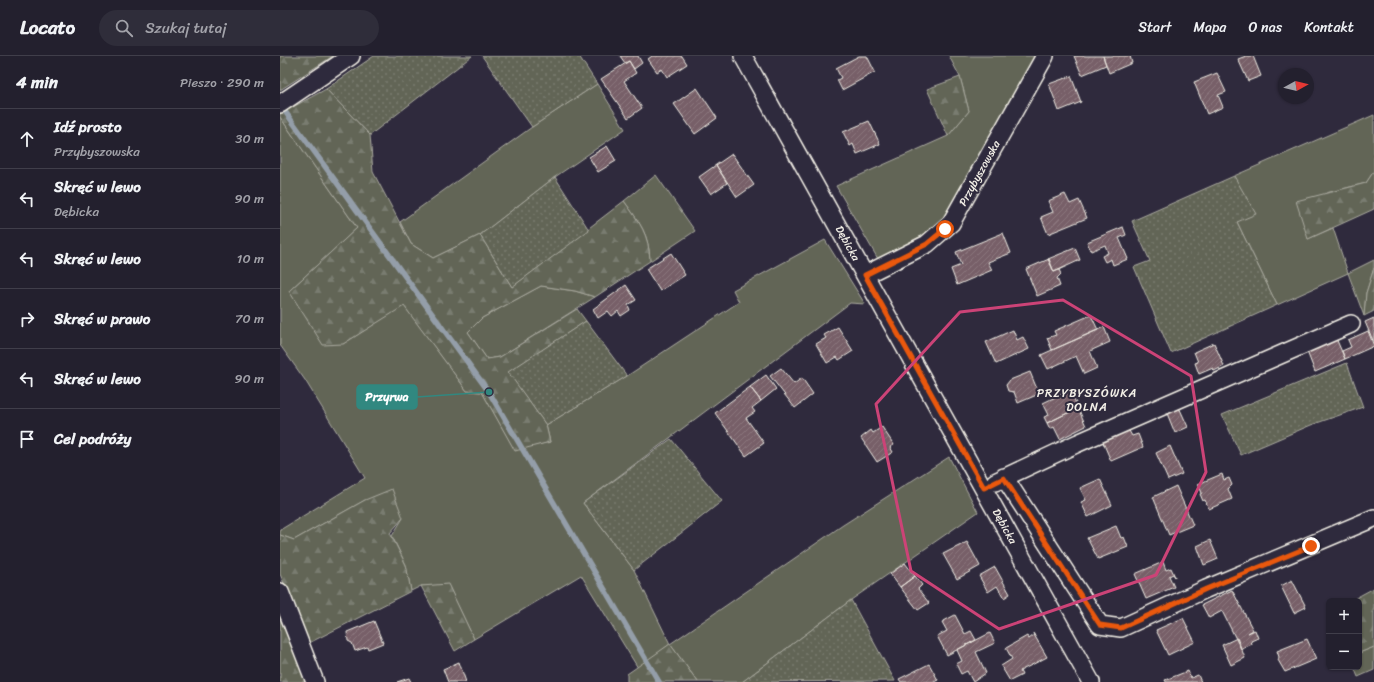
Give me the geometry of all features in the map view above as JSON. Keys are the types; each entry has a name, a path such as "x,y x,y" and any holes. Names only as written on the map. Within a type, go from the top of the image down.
{"street":[{"path":"284,101 350,56"},
{"name":"Dębicka","path":"743,56 1092,682"},
{"name":"Przybyszowska","path":"865,275 927,244 951,223 1045,56"},
{"path":"984,488 1078,443 1351,324"},
{"path":"1004,478 1100,625 1121,628 1206,589 1374,518"},
{"path":"280,592 315,682"}],"highlighted area":[{"path":"1063,300 1191,376 1206,472 1156,575 999,629 911,571 876,404 960,312"}],"green space":[{"path":"280,56 333,56 280,90"},
{"path":"374,56 472,56 370,135 326,89"},
{"path":"482,56 579,56 597,84 532,127"},
{"path":"949,56 1038,56 949,212 935,229 878,259 836,186 948,136 969,111 960,77"},
{"path":"960,77 969,111 948,136 927,89"},
{"path":"597,84 625,129 555,177 480,235 433,258 411,244 400,222 532,127"},
{"path":"326,89 370,135 373,172 411,244 433,258 480,235 512,287 624,201 643,229 648,243 650,261 595,297 575,291 541,286 482,318 468,332 487,359 500,357 577,309 586,321 509,372 546,425 550,442 515,451 482,392 467,391 404,306 343,344 323,345 289,291 357,228 280,117 280,114"},
{"path":"1374,115 1374,171 1366,183 1326,193 1308,239 1333,228 1348,273 1277,305 1237,222 1234,176"},
{"path":"280,117 357,228 289,291 343,344 404,305 467,391 482,392 515,450 550,442 546,425 627,376 739,302 733,290 825,240 865,304 850,303 583,503 634,570 670,644 638,668 581,575 474,639 448,585 421,586 411,591 406,565 392,536 403,518 365,500 294,540 280,535 280,530 365,478 305,380 280,345"},
{"path":"1374,171 1374,209 1308,239 1296,201 1366,183"},
{"path":"656,175 695,231 650,261 648,243 643,229 624,201"},
{"path":"1234,176 1256,214 1237,222 1277,305 1171,353 1134,267 1150,261 1132,221"},
{"path":"555,177 589,230 512,287 480,235"},
{"path":"1374,260 1374,268 1366,293 1364,316 1348,273"},
{"path":"1374,268 1374,311 1364,316 1366,293"},
{"path":"541,286 575,291 595,297 500,357 487,359 468,332 482,318"},
{"path":"586,321 627,376 546,425 508,372"},
{"path":"1347,363 1363,407 1311,425 1241,455 1222,415"},
{"path":"671,439 722,501 634,570 583,503"},
{"path":"949,457 978,512 851,600 742,682 698,682 670,644 843,525"},
{"path":"392,489 403,518 390,533 406,565 411,591 309,643 280,574 280,535 294,540 365,500"},
{"path":"448,584 474,639 455,651 421,586"},
{"path":"1374,588 1374,647 1362,652 1362,598 1356,598"},
{"path":"851,600 895,681 742,682"},
{"path":"280,610 307,682 280,682"},
{"path":"670,644 698,682 627,682 627,674"},
{"path":"1374,647 1374,670 1358,677 1355,670 1362,670 1362,652"}],"building":[{"path":"620,56 638,56 642,63 634,69 629,61 625,63"},
{"path":"652,56 682,56 687,64 667,77 662,69 657,72 648,59"},
{"path":"859,56 867,56 875,72 842,90 837,80 841,78 836,68"},
{"path":"1074,56 1103,56 1106,65 1082,75"},
{"path":"1103,56 1130,56 1132,63 1109,73"},
{"path":"1246,56 1253,56 1261,76 1248,81 1238,59"},
{"path":"629,61 636,73 624,81 642,108 628,118 601,79"},
{"path":"1217,73 1226,92 1218,95 1223,107 1207,114 1194,82"},
{"path":"1071,76 1081,102 1059,111 1049,84"},
{"path":"697,88 717,118 695,134 674,104"},
{"path":"869,121 880,144 857,154 853,144 850,146 843,132"},
{"path":"607,146 616,161 598,172 589,157"},
{"path":"732,154 754,185 737,197 716,165"},
{"path":"716,165 727,183 711,194 699,177"},
{"path":"1065,194 1070,204 1079,200 1087,218 1048,234 1041,217 1053,212 1048,201"},
{"path":"1123,227 1126,235 1119,238 1128,259 1113,265 1111,259 1105,262 1102,256 1108,253 1105,245 1091,251 1087,242"},
{"path":"1003,233 1011,253 988,262 992,270 957,285 951,269 961,265 956,252"},
{"path":"1075,248 1080,260 1054,272 1048,259"},
{"path":"671,253 685,275 660,291 646,269"},
{"path":"1049,259 1054,272 1059,270 1061,274 1057,278 1060,286 1037,296 1026,269"},
{"path":"626,285 636,300 628,305 630,310 621,316 618,311 612,316 608,311 598,318 593,309"},
{"path":"1091,315 1098,330 1052,350 1047,338 1056,335 1054,331"},
{"path":"1374,318 1374,343 1365,322"},
{"path":"838,327 853,351 839,360 837,357 827,363 816,344 826,338 824,335"},
{"path":"1104,327 1110,342 1090,351 1097,368 1084,374 1076,356 1048,369 1041,355"},
{"path":"1013,330 1017,340 1023,337 1029,349 996,364 986,342"},
{"path":"1368,331 1374,346 1345,359 1342,351 1351,347 1348,340"},
{"path":"1335,336 1345,359 1315,372 1306,349"},
{"path":"1214,343 1224,366 1214,371 1213,368 1199,374 1195,363 1198,362 1194,352"},
{"path":"781,368 794,384 802,378 813,394 795,408 770,376"},
{"path":"1030,372 1039,394 1018,403 1014,392 1008,391 1006,385 1010,380"},
{"path":"766,375 776,389 761,401 750,387"},
{"path":"750,387 761,401 752,408 755,412 746,418 764,443 746,456 715,413"},
{"path":"1070,390 1078,408 1047,423 1044,417 1049,415 1043,403"},
{"path":"1178,405 1188,427 1175,433 1166,411"},
{"path":"1078,408 1086,426 1060,439 1054,427 1050,429 1047,423"},
{"path":"882,427 894,445 890,447 893,452 877,462 861,438 871,430 873,433"},
{"path":"1128,429 1132,436 1138,434 1143,447 1111,461 1102,440"},
{"path":"1170,446 1182,474 1168,480 1156,453"},
{"path":"1222,474 1224,480 1229,478 1232,485 1228,489 1232,499 1209,509 1205,500 1203,501 1200,494 1202,493 1198,484"},
{"path":"1100,479 1112,505 1088,517 1081,502 1086,500 1080,488"},
{"path":"1176,486 1193,525 1169,535 1153,497"},
{"path":"1116,526 1121,538 1124,537 1128,547 1098,559 1087,538"},
{"path":"1210,540 1218,559 1204,565 1197,546"},
{"path":"967,542 980,566 957,579 943,554"},
{"path":"1163,562 1166,570 1171,568 1175,577 1173,574 1169,576 1174,587 1146,599 1135,574"},
{"path":"905,563 915,576 900,587 890,574"},
{"path":"995,567 1010,594 1004,598 997,586 988,592 979,576"},
{"path":"915,576 922,585 918,589 929,603 918,610 900,587"},
{"path":"1292,580 1306,607 1294,613 1281,586"},
{"path":"1232,590 1253,630 1248,633 1255,630 1258,638 1251,641 1252,644 1241,649 1222,611 1209,618 1202,605"},
{"path":"955,615 965,634 971,631 976,640 947,655 937,636 947,631 942,622"},
{"path":"1183,618 1195,642 1168,655 1156,630"},
{"path":"374,621 383,643 368,649 367,647 355,651 352,643 348,641 347,632"},
{"path":"990,633 995,643 976,652 986,673 973,682 967,671 961,674 956,664 962,661 957,650"},
{"path":"1033,633 1047,657 1020,671 1022,675 1010,681 1001,666 1012,659 1006,648 1027,636 1029,639 1034,635"},
{"path":"1237,638 1245,658 1231,665 1222,645"},
{"path":"1307,639 1316,659 1285,672 1278,660 1279,657 1277,651"},
{"path":"459,662 466,682 448,682 443,669"},
{"path":"929,664 938,680 934,682 901,682 899,679"},
{"path":"1188,671 1191,678 1198,675 1201,682 1166,682 1165,680"},
{"path":"409,678 411,682 397,682"}],"waterway":[{"path":"281,106 489,392 659,682"}],"place":[{"name":"Przyrwa","path":"489,392"}],"district":[{"name":"PRZYBYSZÓWKA DOLNA","path":"1087,400"}],"route":[{"path":"945,229 927,244 865,275 984,488 1004,478 1024,506 1100,625 1121,628 1206,589 1311,546"}]}
